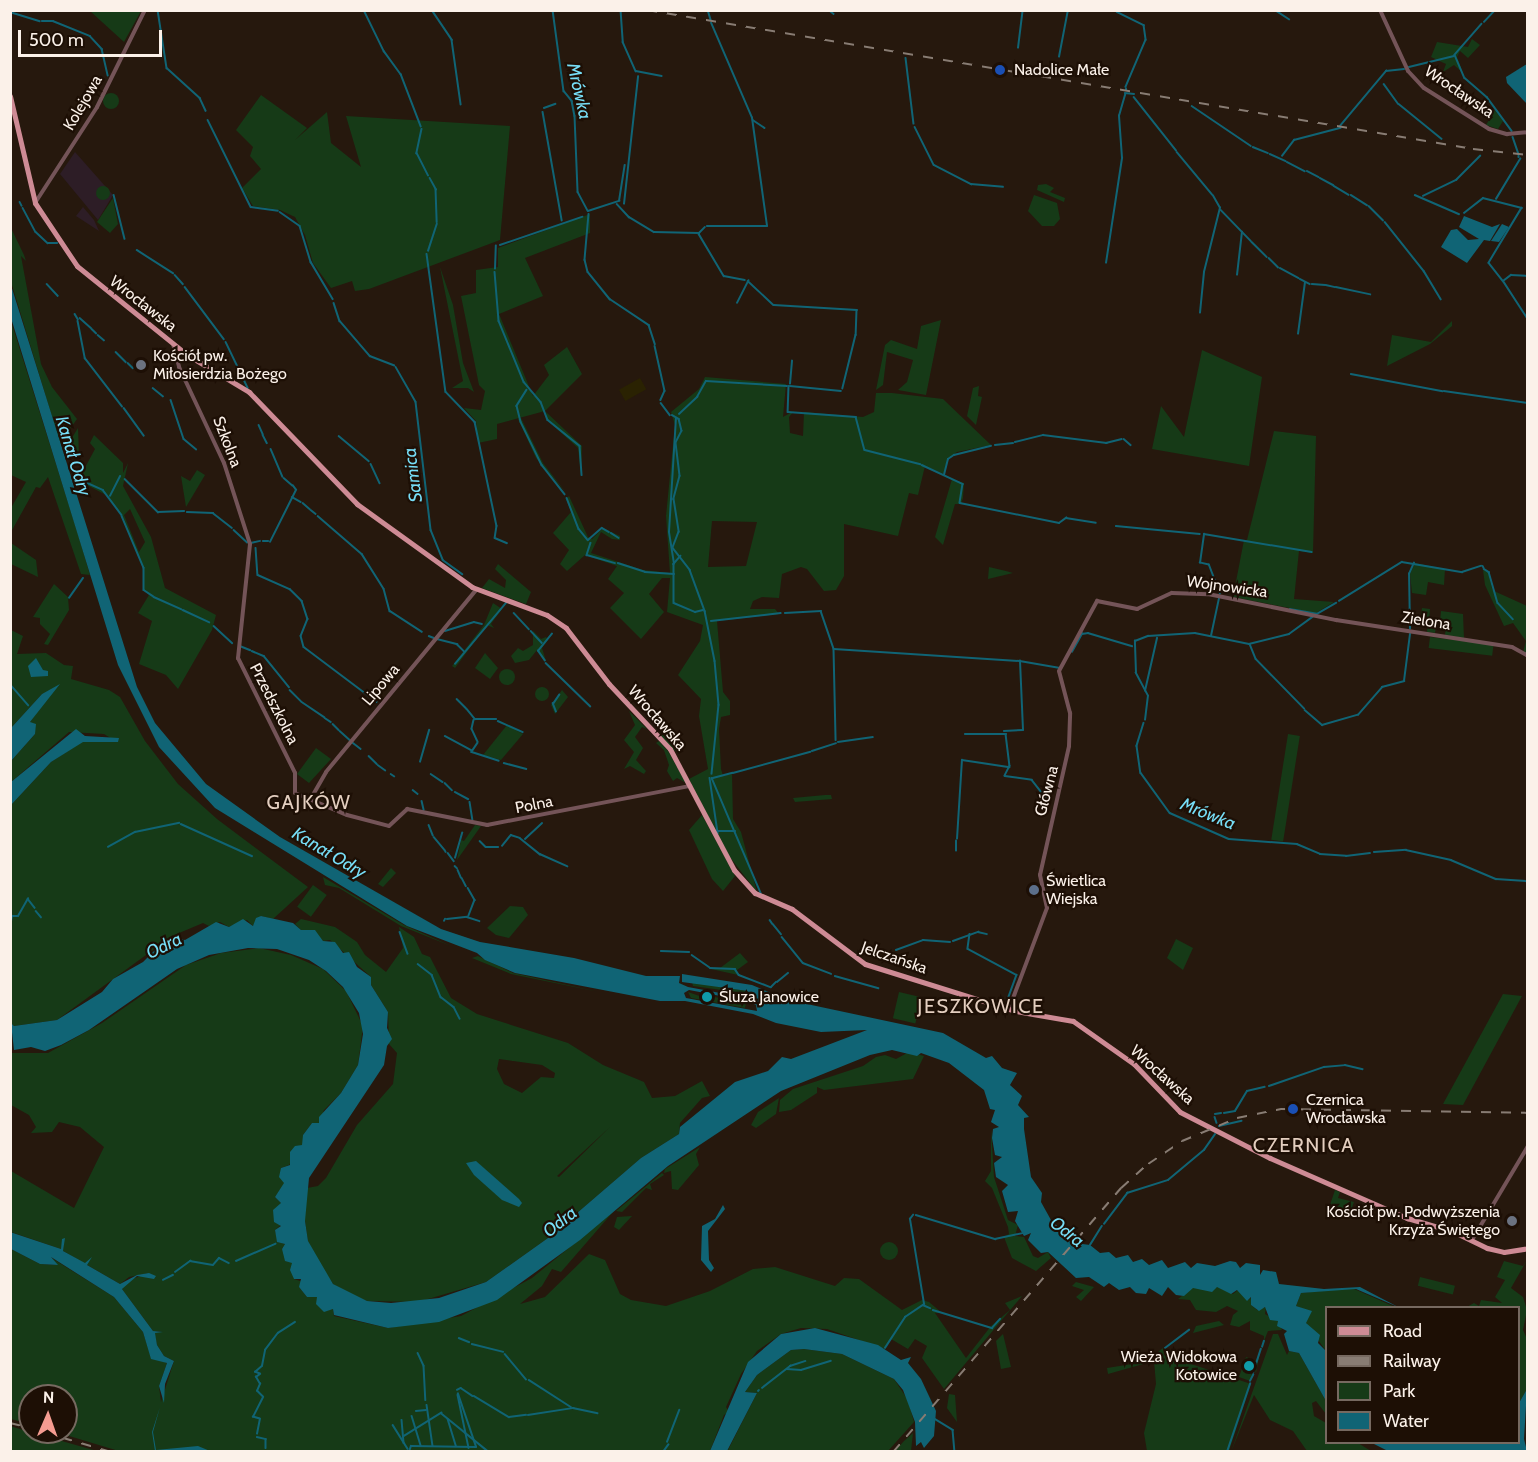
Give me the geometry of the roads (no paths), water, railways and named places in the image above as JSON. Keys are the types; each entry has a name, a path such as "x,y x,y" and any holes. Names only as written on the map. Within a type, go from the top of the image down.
{"main road":[{"name":"Wrocławska","path":"10,96 36,203 81,271 173,344 176,351 249,392 351,499 477,589 547,615 570,632 609,684 670,749 734,870 749,888"},
{"name":"Jelczańska","path":"749,888 792,909 857,961 1009,1010 1049,1016"},
{"name":"Wrocławska","path":"1049,1016 1080,1026 1134,1064 1190,1118 1407,1218 1504,1252 1527,1248"}],"street":[{"name":"Kolejowa","path":"36,203 98,105 145,10"},
{"name":"Wrocławska","path":"1380,10 1408,71 1424,88 1494,131 1527,132"},
{"name":"Szkolna","path":"176,351 224,463 250,544 249,553"},
{"name":"Przedszkolna","path":"249,553 238,658 295,773 295,793 310,800"},
{"name":"Lipowa","path":"310,800 326,771 477,589"},
{"name":"Wojnowicka","path":"1117,607 1140,609 1169,594 1182,592 1250,601 1336,620"},
{"name":"Główna","path":"1009,1010 1047,908 1040,875 1069,747 1070,713 1060,669 1098,602 1117,607"},
{"name":"Zielona","path":"1336,620 1512,646 1527,656"},
{"name":"Polna","path":"310,800 347,815 389,826 407,809 493,825 690,786"},
{"path":"1472,1240 1527,1146"}],"water":[{"path":"1527,64 1527,104 1507,83 1506,77"},
{"path":"1464,216 1492,227 1500,224 1490,241 1484,240 1467,263 1441,247 1451,230 1457,229 1468,240 1479,239 1459,227"},
{"path":"1502,224 1509,227 1499,242 1491,241"},
{"path":"10,282 137,687 155,723 206,784 280,837 441,929 480,942 574,958 646,976 680,976 679,983 688,987 747,998 748,991 682,982 682,974 752,985 788,1000 943,1033 986,1058 992,1056 1002,1068 1017,1073 1010,1085 1022,1096 1018,1105 1029,1117 1024,1118 1024,1129 1031,1177 1042,1193 1041,1202 1051,1220 1075,1243 1090,1245 1100,1253 1109,1252 1116,1258 1128,1255 1133,1262 1142,1259 1149,1265 1162,1260 1168,1268 1185,1262 1191,1268 1197,1263 1215,1266 1230,1261 1236,1262 1240,1268 1246,1263 1260,1265 1260,1275 1263,1270 1276,1272 1279,1284 1324,1289 1360,1287 1396,1306 1356,1289 1301,1293 1296,1306 1312,1311 1306,1323 1320,1335 1318,1343 1325,1350 1325,1399 1299,1353 1289,1351 1284,1334 1287,1331 1277,1326 1278,1321 1270,1320 1265,1307 1259,1311 1251,1305 1251,1297 1247,1301 1237,1290 1231,1294 1217,1287 1212,1292 1193,1288 1184,1296 1176,1295 1168,1287 1162,1296 1149,1288 1146,1294 1136,1293 1130,1287 1119,1290 1109,1283 1104,1287 1089,1277 1076,1278 1048,1252 1041,1253 1028,1240 1031,1233 1024,1236 1015,1221 1018,1211 1008,1212 1002,1191 1008,1185 996,1177 994,1163 1002,1157 995,1155 992,1138 993,1129 999,1127 991,1122 995,1110 990,1109 984,1090 949,1063 921,1053 917,1056 892,1050 870,1055 781,1091 668,1166 580,1240 497,1300 439,1322 388,1328 334,1315 333,1309 324,1312 316,1304 317,1297 307,1297 299,1287 301,1279 294,1279 290,1270 292,1263 285,1261 282,1249 285,1244 277,1242 275,1230 281,1226 274,1222 273,1210 281,1203 275,1197 284,1183 279,1177 281,1168 290,1165 290,1152 295,1146 302,1145 303,1135 312,1123 319,1123 319,1117 341,1093 358,1065 363,1034 359,1013 343,987 326,971 309,960 277,949 248,948 209,955 177,969 89,1030 45,1051 31,1047 14,1050 11,1023 14,1026 57,1020 102,992 113,979 143,962 156,949 163,950 177,938 185,940 216,922 229,927 243,919 253,926 256,918 261,916 293,923 301,930 315,930 323,941 335,942 343,953 349,952 357,967 371,977 371,985 388,1012 387,1028 392,1039 387,1046 384,1065 309,1178 305,1221 308,1241 333,1284 367,1301 391,1303 439,1298 486,1282 548,1238 641,1158 679,1134 680,1127 735,1082 768,1071 782,1057 791,1059 867,1030 821,1032 776,1023 753,1014 685,1001 660,1001 515,973 485,960 477,953 407,926 215,808 159,747 118,665 11,318","holes":["689,990 747,1001 756,1005 757,1011 686,998 684,993"]},
{"path":"36,658 43,670 48,671 48,676 31,677 28,666"},
{"path":"60,684 30,722 36,724 35,734 11,761 11,728 42,694"},
{"path":"76,729 85,736 119,738 118,742 83,742 51,762 11,805 11,782"},
{"path":"476,1161 519,1199 522,1203 519,1207 502,1200 474,1175 466,1163"},
{"path":"723,1205 725,1209 708,1231 709,1260 714,1268 711,1272 701,1260 702,1226 715,1219"},
{"path":"10,1232 61,1249 62,1239 65,1238 63,1251 85,1263 92,1257 87,1265 120,1284 137,1275 149,1273 156,1276 154,1279 137,1276 122,1289 153,1331 163,1332 155,1333 157,1345 164,1356 174,1361 165,1384 164,1403 159,1386 167,1363 151,1359 143,1332 114,1297 51,1257 58,1265 40,1264 11,1249"},
{"path":"815,1328 878,1345 901,1360 911,1357 908,1363 921,1379 936,1411 934,1436 924,1448 921,1442 916,1446 915,1422 903,1390 894,1379 842,1354 804,1349 791,1350 757,1375 745,1392 757,1393 727,1451 710,1451 748,1362 781,1334"},
{"path":"1527,1389 1524,1439 1527,1451 1388,1451 1374,1444 1520,1444 1520,1401"},
{"path":"160,1407 153,1432 156,1450 198,1446 210,1451 155,1451 152,1432"}],"waterway":[{"name":"Samica","path":"158,10 167,68 200,98 206,111"},
{"path":"364,10 384,51 401,74 421,126"},
{"path":"432,10 452,40 461,104"},
{"name":"Mrówka","path":"553,10 564,91 572,101 575,116 578,192 588,211"},
{"path":"621,10 623,42 636,71 662,76"},
{"path":"708,10 711,20"},
{"path":"829,10 834,14"},
{"path":"1018,48 1023,10"},
{"path":"1059,57 1068,10"},
{"path":"1275,10 1289,19"},
{"path":"1484,22 1495,10"},
{"path":"10,12 40,21"},
{"path":"1117,12 1144,25 1146,40 1126,87"},
{"path":"42,21 53,21 90,36 102,49 108,75"},
{"path":"707,226 767,226 752,118 711,23"},
{"path":"1482,24 1455,55 1465,78 1487,97 1512,131"},
{"path":"1409,67 1454,56"},
{"path":"906,58 914,124"},
{"path":"1340,126 1386,71 1404,69"},
{"path":"624,204 638,77"},
{"path":"1384,84 1398,103"},
{"path":"1125,93 1134,94"},
{"path":"1106,263 1122,158 1119,116 1125,95"},
{"path":"1134,97 1176,150"},
{"path":"544,108 555,104"},
{"path":"1399,104 1442,139"},
{"path":"1192,106 1251,146"},
{"path":"543,112 562,220"},
{"name":"Samica","path":"208,120 251,207 278,211"},
{"path":"753,120 765,128"},
{"path":"915,127 934,165 971,184 1003,187"},
{"path":"1282,156 1294,140 1340,128"},
{"path":"422,129 417,153 428,175"},
{"path":"1513,137 1519,154"},
{"path":"1253,147 1268,153"},
{"path":"1177,152 1212,194"},
{"path":"1270,154 1286,161"},
{"path":"1423,196 1456,180 1480,156"},
{"path":"1496,199 1520,159"},
{"path":"1287,162 1305,171"},
{"path":"588,211 619,201 625,165"},
{"path":"1307,171 1319,177"},
{"path":"430,178 436,189 437,222"},
{"path":"1320,178 1333,185"},
{"path":"1334,186 1349,195"},
{"path":"114,195 125,239"},
{"path":"1351,195 1367,205"},
{"path":"1415,195 1459,214"},
{"path":"1200,313 1204,272 1220,208 1213,196"},
{"path":"1464,213 1483,198 1522,208 1489,263 1503,281 1511,275 1528,276"},
{"path":"20,202 22,206"},
{"path":"617,204 629,217 654,232 699,233 705,227"},
{"path":"1369,206 1383,220"},
{"path":"23,208 36,232 48,243 57,243"},
{"path":"1221,210 1251,241"},
{"name":"Samica","path":"280,212 300,226 311,262 333,299"},
{"name":"Mrówka","path":"589,214 585,260 588,272 610,299 649,325 655,344"},
{"path":"500,245 582,217"},
{"path":"1385,222 1424,271 1441,299"},
{"path":"428,251 437,224"},
{"path":"1237,275 1242,232"},
{"path":"699,234 724,276 745,280"},
{"path":"1252,242 1267,257"},
{"path":"495,269 496,246"},
{"path":"137,250 173,273"},
{"path":"427,254 446,392 475,422 497,526 495,538 507,543"},
{"path":"1269,258 1278,267"},
{"path":"1280,268 1299,278"},
{"path":"495,272 499,321 524,382 541,402 548,420 580,446 582,475"},
{"path":"175,275 183,284"},
{"path":"1300,279 1310,284"},
{"path":"737,303 748,281 774,305 857,310 856,335 843,388"},
{"path":"1298,334 1305,282"},
{"path":"1504,282 1528,319"},
{"path":"47,284 58,296"},
{"path":"1312,284 1325,285"},
{"path":"1326,285 1335,287"},
{"path":"185,287 224,339"},
{"path":"1336,287 1370,294"},
{"name":"Samica","path":"334,303 340,321 370,356 394,365"},
{"path":"75,314 78,319"},
{"path":"80,318 91,328"},
{"path":"78,321 85,358 122,406"},
{"path":"92,329 96,333"},
{"path":"98,335 104,340"},
{"path":"226,342 248,388"},
{"name":"Mrówka","path":"655,346 665,391 661,400"},
{"path":"116,352 126,362"},
{"path":"790,384 792,361"},
{"path":"128,363 133,368"},
{"name":"Samica","path":"396,367 416,402 431,530 443,560 462,574"},
{"path":"1351,374 1442,391"},
{"name":"Mrówka","path":"679,414 697,397 706,381 787,386"},
{"name":"Mrówka","path":"789,386 788,412 856,417 865,450 920,464"},
{"path":"790,386 841,391"},
{"path":"153,388 163,396"},
{"path":"527,390 517,406 521,422 542,465 565,494"},
{"path":"1444,391 1528,403"},
{"path":"171,400 184,439 196,449"},
{"name":"Mrówka","path":"661,403 670,415"},
{"path":"124,408 144,436"},
{"path":"672,415 679,419 682,431 676,443 680,476 674,499 679,532 673,548 690,570 705,611 715,661 719,705 712,774"},
{"path":"674,564 669,532 676,418"},
{"path":"259,425 263,434"},
{"path":"263,435 267,443"},
{"path":"1015,442 1043,435 1106,443 1122,439"},
{"path":"339,436 369,461"},
{"path":"1124,439 1131,445"},
{"path":"995,445 1013,443"},
{"path":"944,475 948,459 954,455 991,446"},
{"path":"271,449 283,477"},
{"path":"371,464 380,483"},
{"name":"Mrówka","path":"922,465 963,484 960,503 1059,523 1066,518 1096,523"},
{"path":"110,496 120,476"},
{"path":"284,478 292,485"},
{"path":"125,479 158,512 184,511"},
{"name":"Kanał Odry","path":"83,481 103,490 122,515"},
{"path":"270,542 296,490 293,486"},
{"path":"292,497 301,502"},
{"path":"567,498 579,529 588,540 602,528 609,532"},
{"path":"303,503 310,509"},
{"path":"311,510 316,514"},
{"path":"187,512 213,513 232,528"},
{"path":"122,516 144,568 144,590 153,596"},
{"path":"318,516 362,554 384,589 390,611 422,632"},
{"name":"Mrówka","path":"1116,526 1200,534"},
{"path":"234,530 247,542"},
{"path":"611,533 619,538"},
{"path":"1220,594 1209,565 1200,563 1204,534 1312,552"},
{"path":"251,543 260,541"},
{"path":"263,541 268,541"},
{"path":"591,543 587,555 615,563"},
{"path":"256,548 258,575 290,589 302,601 308,619 301,636 304,647 377,702"},
{"path":"681,556 674,564 674,603 695,612 703,610"},
{"path":"1339,601 1402,562 1462,572 1481,566"},
{"path":"618,563 645,572 674,574"},
{"path":"1410,629 1409,574 1414,563"},
{"path":"1484,569 1489,572 1498,603 1513,619"},
{"path":"69,598 83,578"},
{"path":"154,597 181,609"},
{"name":"Mrówka","path":"1211,636 1219,598"},
{"path":"455,664 506,603"},
{"path":"1290,609 1317,614 1336,603"},
{"path":"183,610 209,622"},
{"path":"785,613 821,611 834,649 1020,661 1058,668"},
{"path":"514,613 529,629"},
{"path":"711,621 781,613"},
{"name":"Mrówka","path":"1145,720 1148,696 1136,673 1135,641 1148,636 1195,633 1249,644 1289,634 1312,617"},
{"path":"445,631 474,622 482,624"},
{"path":"214,626 232,643"},
{"path":"531,631 542,643"},
{"path":"1072,652 1082,634 1088,633 1132,646"},
{"path":"545,661 538,651 552,634"},
{"path":"1305,710 1322,725 1358,715 1382,687 1404,681 1410,634"},
{"path":"429,636 434,638"},
{"path":"1145,691 1157,638"},
{"path":"437,639 457,644 464,651"},
{"path":"1250,644 1256,659 1304,708"},
{"path":"240,646 250,650"},
{"path":"834,649 836,740"},
{"path":"252,651 264,656 289,687"},
{"path":"1004,731 1023,730 1020,661"},
{"path":"546,663 590,706"},
{"path":"10,684 28,705"},
{"path":"290,690 301,701"},
{"path":"556,712 553,704 559,695"},
{"path":"457,699 466,708"},
{"path":"302,702 324,717"},
{"path":"467,709 475,719 496,719"},
{"path":"325,718 331,722"},
{"path":"474,720 472,729 478,742"},
{"path":"498,721 523,732"},
{"name":"Mrówka","path":"1144,723 1137,746 1141,773 1170,813 1229,839 1297,844 1320,854 1346,856 1370,853"},
{"path":"333,724 339,730"},
{"path":"420,762 429,730"},
{"path":"340,731 350,740"},
{"path":"965,734 1006,734 1010,766 1005,776 1032,780 1047,799"},
{"path":"445,736 471,750"},
{"path":"838,742 873,737"},
{"path":"352,742 361,749"},
{"path":"478,743 472,752 499,761"},
{"path":"812,751 836,743"},
{"path":"733,773 810,752"},
{"path":"369,756 377,764"},
{"path":"957,839 962,760 1009,767"},
{"path":"504,763 526,769"},
{"path":"378,765 385,770"},
{"path":"713,778 732,773"},
{"path":"431,774 443,782"},
{"path":"710,778 718,833"},
{"path":"712,778 761,893"},
{"path":"445,783 452,790"},
{"path":"413,790 418,794"},
{"path":"455,792 468,799"},
{"path":"422,801 424,810"},
{"path":"470,802 473,820"},
{"path":"108,847 135,832 179,823"},
{"path":"525,839 542,823"},
{"path":"181,824 252,856"},
{"path":"429,825 433,835"},
{"path":"718,831 735,831"},
{"path":"455,858 462,833"},
{"path":"502,846 511,835 520,838 540,854 567,866"},
{"path":"434,837 444,849"},
{"path":"480,841 486,847 498,847"},
{"path":"956,841 956,851"},
{"name":"Mrówka","path":"1374,852 1406,850 1451,860 1496,879 1528,881"},
{"path":"448,853 454,861"},
{"path":"458,870 461,877"},
{"path":"462,878 466,886"},
{"path":"468,888 475,900 469,916"},
{"path":"10,927 12,916 18,916 28,899 35,908"},
{"path":"36,911 41,917"},
{"path":"447,919 467,917 479,921"},
{"path":"773,924 781,934"},
{"path":"400,932 408,954"},
{"path":"953,941 978,932 987,934"},
{"path":"970,934 968,949 1017,975 1006,1006"},
{"path":"782,937 803,963 831,974"},
{"path":"896,950 923,940 950,942"},
{"path":"661,951 689,952"},
{"path":"692,955 709,967"},
{"path":"418,964 432,975 441,997 454,1007 460,1019"},
{"path":"710,968 735,969 739,975 771,987 776,982"},
{"path":"777,982 788,973"},
{"path":"835,976 878,988"},
{"path":"1269,1086 1324,1067 1345,1065 1363,1069"},
{"path":"1224,1113 1235,1111 1247,1091 1265,1087"},
{"path":"1215,1114 1221,1113"},
{"path":"1215,1117 1217,1123"},
{"path":"1219,1126 1241,1121"},
{"path":"1104,1224 1127,1193 1168,1180 1204,1150 1215,1134"},
{"path":"885,1348 905,1317 924,1304 910,1219 913,1215"},
{"path":"916,1215 995,1239 1023,1233"},
{"name":"Odra","path":"1090,1245 1102,1226"},
{"path":"236,1261 275,1244"},
{"path":"175,1272 190,1261 213,1265 219,1258 229,1263"},
{"path":"163,1280 173,1275"},
{"path":"923,1305 930,1308"},
{"path":"933,1310 992,1328 1000,1319"},
{"path":"257,1434 260,1419 253,1417 263,1397 257,1391 260,1384 256,1377 260,1374 255,1372 262,1366 265,1350 278,1333 295,1322"},
{"path":"1165,1348 1189,1330"},
{"path":"459,1338 469,1342"},
{"path":"1262,1347 1264,1341"},
{"path":"472,1344 503,1352"},
{"path":"1253,1373 1261,1349"},
{"path":"418,1353 424,1366 426,1400"},
{"path":"505,1354 526,1379"},
{"path":"762,1388 790,1366 805,1361"},
{"path":"787,1369 801,1370 831,1361"},
{"path":"1250,1381 1253,1375"},
{"path":"529,1380 571,1407"},
{"path":"1227,1452 1250,1384"},
{"path":"457,1390 461,1388 473,1396"},
{"path":"409,1452 411,1446 476,1447 458,1394"},
{"path":"458,1395 469,1448"},
{"path":"474,1396 509,1417 526,1415"},
{"path":"427,1405 433,1446"},
{"path":"528,1415 573,1408 597,1413"},
{"path":"416,1411 426,1410"},
{"path":"667,1442 679,1410"},
{"path":"404,1436 441,1413 489,1452"},
{"path":"412,1416 421,1446"},
{"path":"448,1419 456,1446"},
{"path":"935,1419 953,1430 955,1452"},
{"path":"402,1420 404,1443"},
{"path":"393,1425 408,1449"},
{"path":"257,1437 266,1439 266,1448"},
{"path":"663,1452 668,1445"}],"railway":[{"path":"647,10 1473,149 1528,155"},
{"path":"893,1452 1121,1188 1148,1164 1182,1141 1237,1118 1281,1109 1528,1113"},
{"path":"10,1423 18,1425"},
{"path":"78,1442 111,1452"}],"place":[{"name":"Nadolice Małe","path":"1000,70"},
{"name":"Kościół pw. Miłosierdzia Bożego","path":"141,365"},
{"name":"Świetlica Wiejska","path":"1034,890"},
{"name":"Śluza Janowice","path":"707,997"},
{"name":"Czernica Wrocławska","path":"1293,1109"},
{"name":"Kościół pw. Podwyższenia Krzyża Świętego","path":"1512,1221"},
{"name":"Wieża Widokowa Kotowice","path":"1249,1366"}],"district":[{"name":"GAJKÓW","path":"309,802"},
{"name":"JESZKOWICE","path":"981,1006"},
{"name":"CZERNICA","path":"1304,1145"}]}
